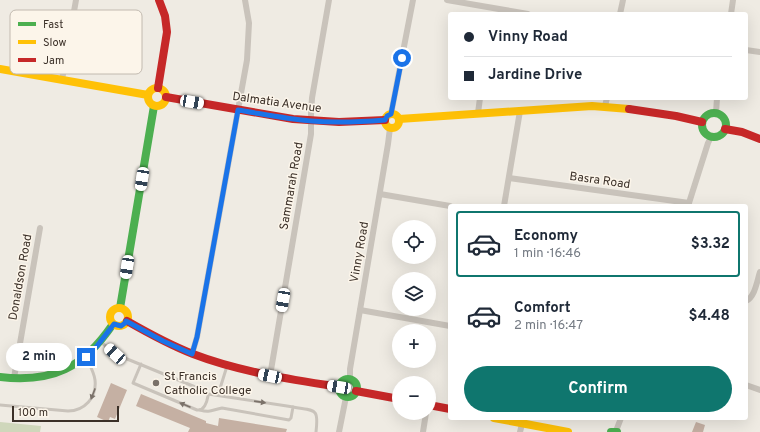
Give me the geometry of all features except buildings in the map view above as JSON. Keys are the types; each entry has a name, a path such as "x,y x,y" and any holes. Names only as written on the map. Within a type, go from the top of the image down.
{"street":[{"path":"74,10 76,0"},
{"path":"158,88 167,32 165,16 160,0"},
{"path":"192,354 197,337 247,60 249,23 245,0"},
{"name":"Sammarah Road","path":"270,376 310,140 312,98 329,0"},
{"path":"399,119 397,126 393,128 386,125 385,120 387,116 391,114 413,0"},
{"path":"447,0 495,11 506,12"},
{"path":"620,12 623,0"},
{"path":"731,12 734,0"},
{"path":"748,50 760,52"},
{"path":"0,70 10,72"},
{"path":"25,74 148,95"},
{"path":"62,80 63,74"},
{"path":"158,88 163,91 166,97 160,105 154,106 149,102 148,95 151,90 158,88"},
{"name":"Dalmatia Avenue","path":"166,97 311,121 346,122 385,120"},
{"path":"478,113 480,100"},
{"path":"716,113 717,100"},
{"path":"399,119 592,106 606,102 702,122"},
{"path":"120,308 154,106"},
{"path":"504,204 520,111"},
{"path":"716,113 724,119 726,126 721,135 711,137 703,132 702,122 707,115 716,113"},
{"path":"391,114 396,115 399,119"},
{"name":"Vinny Road","path":"350,380 350,369 390,128"},
{"path":"725,129 742,132 760,139"},
{"path":"688,204 711,137"},
{"name":"Basra Road","path":"509,178 681,204"},
{"path":"380,194 448,206"},
{"name":"Donaldson Road","path":"14,378 40,228"},
{"path":"748,300 753,293 760,272"},
{"path":"120,308 127,313 128,316 125,323 121,326 114,324 110,319 114,310 120,308"},
{"path":"360,310 448,326"},
{"path":"126,321 163,341 192,354 227,365 270,376 339,387"},
{"path":"0,377 41,377 55,374 69,368 86,357 101,342 114,324"},
{"path":"344,380 355,382 356,391 354,395 346,397 339,390 339,387 344,380"},
{"path":"748,386 760,390"},
{"path":"356,391 392,398"},
{"path":"339,432 346,397"},
{"path":"436,406 448,409"},
{"path":"423,432 425,420"},
{"path":"503,420 568,432"},
{"path":"615,432 620,420"},
{"path":"520,432 522,424"}],"lane":[{"path":"101,342 115,354 205,391 208,394 287,406 314,412 317,415 316,432"},
{"path":"0,405 75,411 87,405 91,399 95,386 94,376 86,357"},
{"path":"141,364 134,383 197,410 212,412 222,408 290,420 293,408"},
{"path":"218,395 227,365"},
{"path":"200,410 203,409 208,398 208,394"}],"green space":[{"path":"0,422 41,426 40,432 0,432"}],"traffic: fast":[{"path":"120,308 154,106"},
{"path":"714,113 723,116 726,125 723,134 714,137 705,134 702,125 705,116 714,113"},
{"path":"0,377 36,377 65,369 78,362 90,352 113,324"},
{"path":"348,379 354,382 357,388 354,394 348,397 342,394 339,388 342,382 348,379"},
{"path":"611,432 617,432"}],"traffic: slow":[{"path":"0,69 10,71"},
{"path":"28,74 148,95"},
{"path":"157,88 163,91 166,97 163,103 157,106 151,103 148,97 151,91 157,88"},
{"path":"399,119 592,106 629,109"},
{"path":"389,114 395,114 399,118 399,121 399,124 395,128 389,128 385,124 385,118 389,114"},
{"path":"119,308 125,311 128,317 125,323 119,326 113,323 110,317 113,311 119,308"},
{"path":"505,420 568,432"}],"traffic: jam":[{"path":"158,88 167,32 165,16 159,0"},
{"path":"166,97 293,119 339,122 385,120"},
{"path":"629,109 676,116 702,122"},
{"path":"725,129 742,132 760,139"},
{"path":"127,321 176,347 229,366 339,387"},
{"path":"356,391 392,398"},
{"path":"436,406 448,409"}],"place":[{"name":"St Francis Catholic College","path":"156,383"}],"route":[{"path":"86,357 97,346 114,324 121,326 126,321 163,341 192,354 197,337 238,110 311,121 342,122 385,120 389,114 391,114 402,58"}]}
